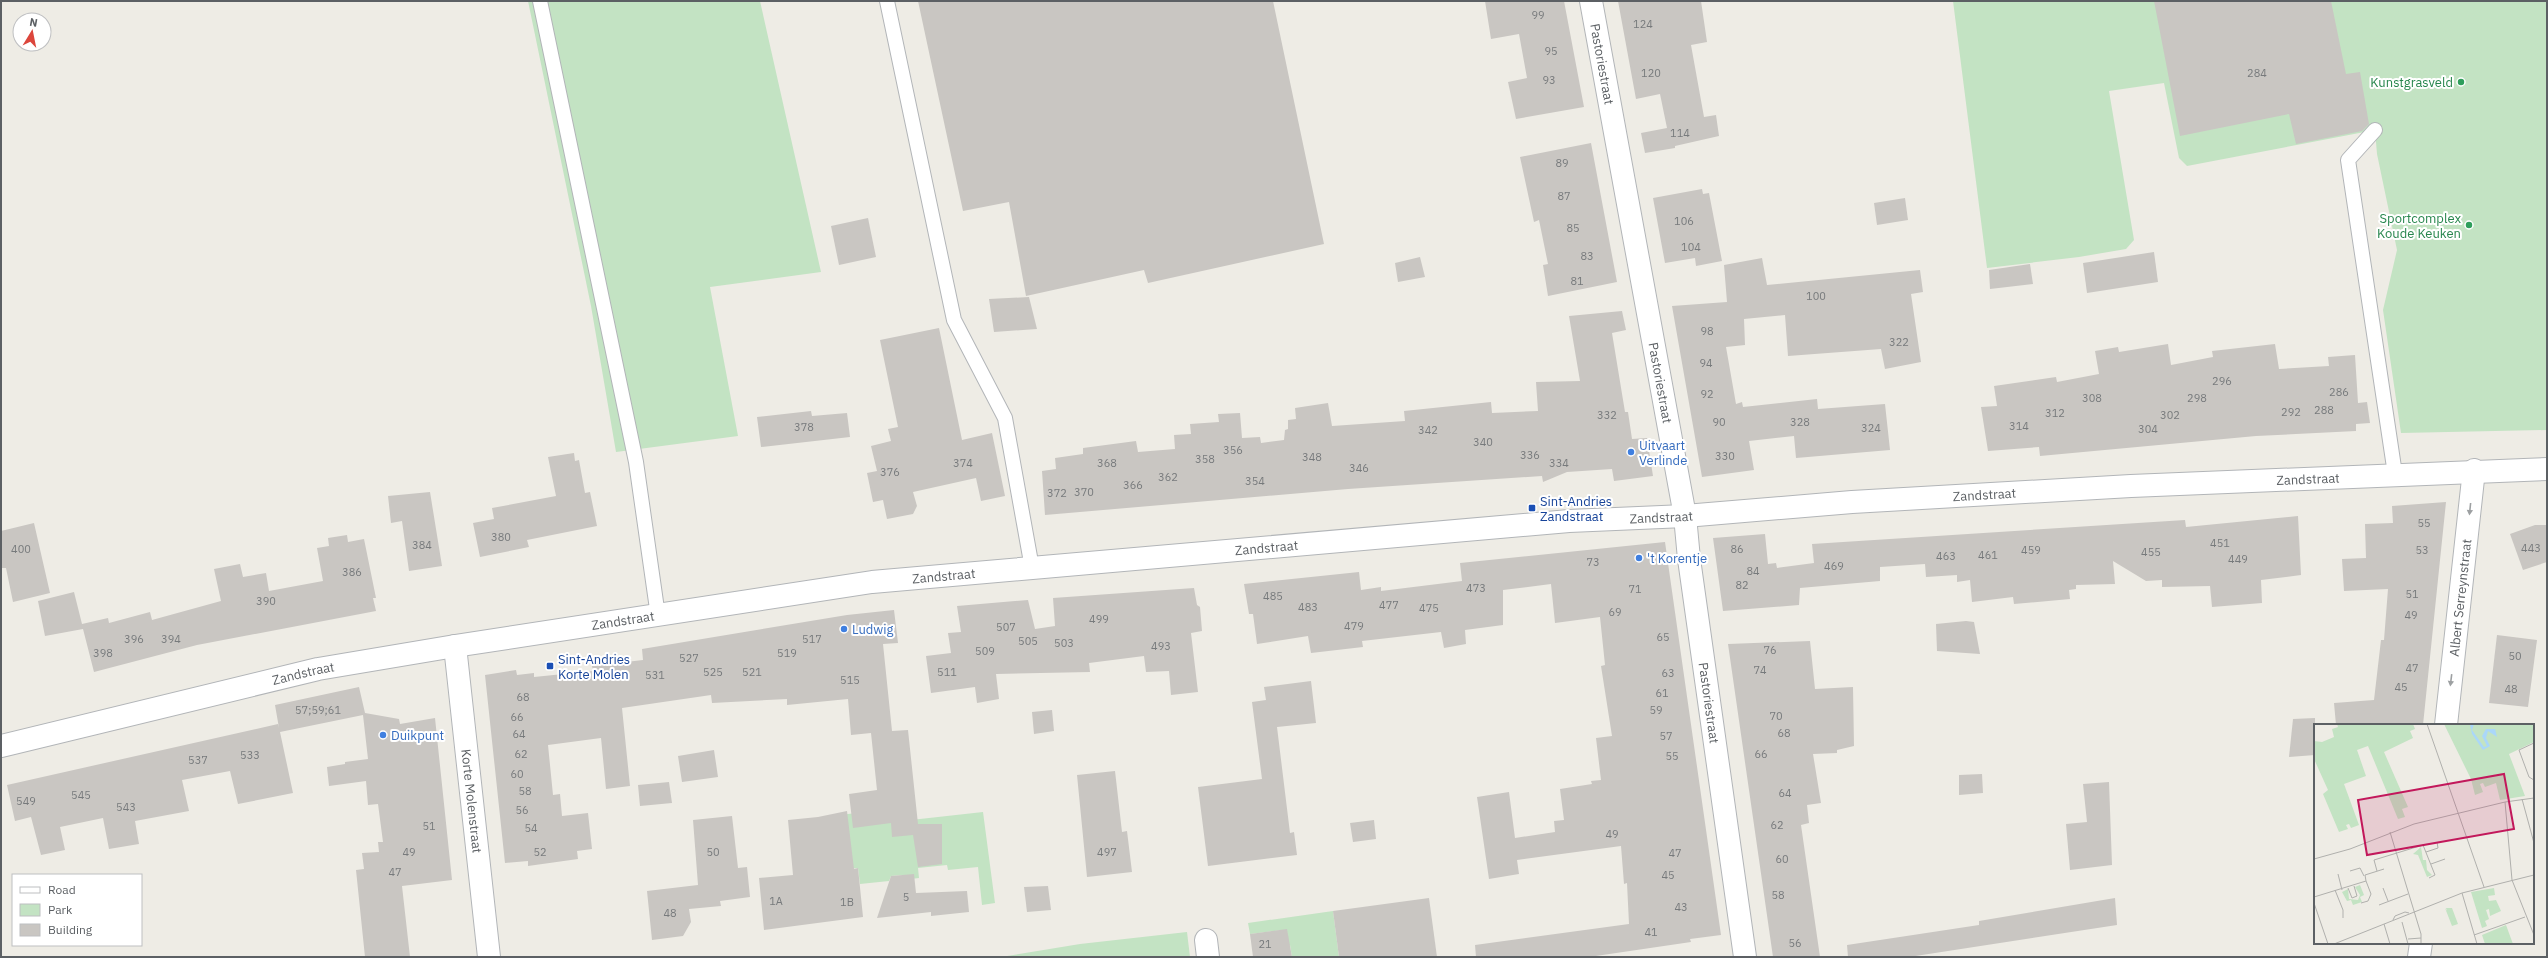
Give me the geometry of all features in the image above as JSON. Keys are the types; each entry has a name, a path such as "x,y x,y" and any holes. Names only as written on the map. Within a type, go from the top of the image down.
{"street":[{"name":"Pastoriestraat","path":"1591,1 1685,516 1689,559 1745,957"},
{"name":"Zandstraat","path":"1,746 278,677 455,646 872,582 1569,521 1685,516 1852,502 2048,491 2474,470 2547,469"},
{"name":"Albert Serreynstraat","path":"2446,724 2474,470"},
{"name":"Korte Molenstraat","path":"455,646 489,957"},
{"path":"2419,957 2421,944"}],"lane":[{"path":"540,1 636,462 658,616"},
{"path":"887,1 954,320 1005,418 1032,568"},
{"path":"2375,130 2348,160 2395,474"}],"green space":[{"path":"528,1 760,1 821,272 710,287 738,436 616,452 591,306"},
{"name":"Sportcomplex Koude Keuken","path":"1953,1 2547,1 2547,430 2401,433 2383,310 2397,250 2377,154 2375,130 2187,166 2179,158 2164,83 2109,91 2134,240 2126,249 2079,257 1987,268"},
{"path":"875,811 884,823 983,812 995,903 982,905 978,867 948,870 947,865 918,868 919,878 902,880 902,875 891,876 889,881 860,884 858,868 832,870 821,817"},
{"path":"1333,911 1339,957 1292,957 1290,945 1285,945 1283,930 1250,934 1248,923"},
{"path":"1187,932 1190,957 1001,957 1080,944"}],"building":[{"path":"918,1 1273,1 1324,244 1148,283 1144,270 1026,296 1009,202 963,211"},
{"path":"1485,1 1564,1 1584,107 1516,119 1508,82 1527,78 1519,34 1491,39"},
{"path":"1618,1 1701,1 1707,42 1691,45 1704,117 1716,115 1719,136 1675,146 1675,148 1645,153 1641,133 1667,128 1660,94 1636,99"},
{"path":"2154,1 2331,1 2346,74 2360,72 2369,124 2362,131 2296,144 2289,114 2180,136"},
{"path":"1591,143 1617,282 1548,296 1543,265 1548,264 1539,220 1534,222 1520,157"},
{"path":"1702,189 1703,194 1709,193 1722,261 1696,266 1695,258 1665,263 1653,198"},
{"path":"1905,198 1908,220 1877,225 1874,203"},
{"path":"868,218 876,257 839,265 831,226"},
{"path":"2154,252 2158,282 2087,293 2083,263"},
{"path":"1420,257 1425,277 1398,282 1395,263"},
{"path":"1762,258 1767,285 1920,270 1923,292 1911,294 1921,362 1885,369 1881,349 1788,356 1785,315 1744,319 1745,345 1726,347 1736,404 1742,402 1743,407 1817,399 1818,409 1885,404 1890,450 1796,458 1794,436 1749,441 1754,470 1702,477 1672,306 1727,302 1724,265"},
{"path":"2030,264 2033,284 1990,289 1989,270"},
{"path":"1029,297 1037,329 994,332 989,299"},
{"path":"1622,311 1626,330 1612,333 1625,412 1628,412 1632,439 1647,438 1653,476 1614,481 1612,469 1567,472 1543,482 1542,476 1348,489 1045,515 1042,471 1056,469 1055,458 1083,454 1083,448 1136,441 1138,452 1175,449 1174,435 1191,434 1190,424 1219,422 1218,414 1240,413 1242,438 1260,437 1261,443 1284,440 1285,430 1288,429 1288,420 1296,419 1295,408 1328,403 1332,426 1405,421 1404,411 1491,402 1492,413 1538,411 1536,382 1580,381 1569,316"},
{"path":"939,328 962,440 992,433 1005,496 981,501 976,478 913,492 917,506 913,514 887,519 883,500 873,502 867,473 877,471 871,446 891,441 888,429 898,427 880,340"},
{"path":"2168,344 2171,365 2213,357 2212,351 2275,344 2279,369 2329,366 2328,357 2355,355 2358,403 2367,402 2370,423 2356,424 2356,431 2256,436 2040,456 2039,447 1988,451 1981,407 1997,406 1994,386 2056,377 2057,382 2099,374 2095,351 2118,347 2119,352"},
{"path":"811,411 812,416 847,413 850,437 761,447 757,417"},
{"path":"574,453 575,461 579,460 585,493 590,492 597,526 527,540 529,547 480,557 473,523 494,519 492,508 556,496 548,457"},
{"path":"430,492 442,566 409,571 402,521 391,523 388,496"},
{"path":"2446,502 2423,724 2336,724 2334,703 2374,700 2381,640 2384,640 2388,589 2344,591 2342,559 2366,558 2365,524 2393,523 2392,506"},
{"path":"2298,516 2301,575 2261,580 2262,603 2212,607 2210,586 2162,587 2162,580 2146,581 2113,561 2115,584 2076,585 2076,589 2069,590 2070,599 2014,604 2013,597 1972,602 1970,580 1957,582 1957,575 1926,577 1925,564 1880,567 1880,581 1800,588 1799,605 1723,611 1713,538 1765,534 1768,564 1776,563 1777,568 1814,563 1812,544 2185,520 2186,527"},
{"path":"34,523 50,593 13,602 6,568 1,568 1,531"},
{"path":"2535,525 2547,525 2547,562 2523,570 2510,534"},
{"path":"347,535 348,542 364,539 376,598 373,598 376,611 197,645 94,672 83,629 45,636 38,601 74,592 82,624 108,618 109,623 150,612 152,620 221,601 214,569 240,564 243,577 266,573 269,591 323,581 317,548 329,546 328,538"},
{"path":"1665,542 1721,935 1690,939 1691,942 1589,957 1476,957 1475,945 1629,924 1627,883 1624,884 1621,846 1517,860 1519,874 1489,879 1477,797 1509,792 1515,838 1555,832 1554,821 1564,820 1560,789 1592,784 1591,781 1601,780 1596,738 1612,736 1601,666 1605,665 1600,617 1555,623 1551,584 1503,590 1503,625 1465,630 1466,644 1444,648 1441,632 1362,641 1363,647 1311,653 1308,636 1257,644 1253,614 1249,614 1244,584 1359,572 1361,590 1381,587 1381,591 1462,581 1460,563"},
{"path":"1194,588 1197,605 1200,607 1202,631 1191,633 1198,692 1171,695 1169,671 1146,672 1144,656 1089,663 1090,672 996,674 999,699 977,703 975,687 931,693 926,656 951,653 948,633 961,632 957,606 1028,600 1035,629 1055,626 1053,598"},
{"path":"894,610 898,643 883,644 892,731 908,730 918,824 942,824 942,864 918,867 913,835 892,837 891,823 853,828 849,794 877,790 871,733 851,735 848,699 787,705 787,699 712,703 711,695 622,708 630,786 606,789 601,738 548,745 553,795 560,794 562,816 588,813 592,849 577,851 578,859 528,866 528,861 505,863 485,675 516,670 517,675 534,673 534,677 593,671 592,666 643,660 642,649 847,615"},
{"path":"1966,621 1974,622 1980,654 1937,651 1936,624"},
{"path":"2497,635 2537,640 2528,707 2489,703"},
{"path":"1810,641 1815,689 1853,687 1854,746 1837,750 1837,753 1813,754 1821,803 1807,805 1809,823 1801,825 1820,957 1773,957 1728,644"},
{"path":"1311,681 1316,723 1277,727 1290,833 1294,832 1297,855 1208,866 1198,787 1262,779 1252,702 1266,700 1264,687"},
{"path":"359,687 365,713 399,719 400,724 435,718 452,880 402,886 410,957 365,957 356,870 364,869 362,853 379,852 378,842 383,842 378,804 368,805 366,781 329,786 327,767 345,764 345,762 368,759 363,715 280,732 293,793 238,804 230,771 182,780 189,811 135,821 139,844 109,849 103,818 60,827 65,850 41,855 31,817 15,821 7,785 278,724 279,728 275,705"},
{"path":"1052,710 1054,731 1034,734 1032,712"},
{"path":"2315,718 2314,755 2289,757 2293,719"},
{"path":"714,750 718,777 682,782 678,756"},
{"path":"1115,771 1122,832 1127,831 1132,872 1087,877 1077,775"},
{"path":"1982,774 1983,793 1959,795 1959,775"},
{"path":"669,782 672,803 640,806 638,785"},
{"path":"2109,782 2112,865 2070,870 2066,824 2087,822 2083,784"},
{"path":"847,811 854,869 858,868 863,917 764,930 759,878 793,875 788,820 818,817"},
{"path":"732,816 738,868 747,867 750,897 720,901 721,906 689,909 691,922 683,936 652,940 647,891 698,885 693,820"},
{"path":"1374,820 1376,839 1353,842 1350,823"},
{"path":"914,874 916,893 967,891 969,912 931,916 931,912 877,918 891,876"},
{"path":"1048,886 1051,910 1027,912 1024,887"},
{"path":"1429,898 1437,957 1339,957 1333,911"},
{"path":"2115,898 2117,925 1909,957 1848,957 1847,945 1979,925 1979,921"},
{"path":"1287,929 1292,957 1253,957 1250,934"}],"place":[{"name":"Kunstgrasveld","path":"2461,82"},
{"name":"Sportcomplex Koude Keuken","path":"2469,225"},
{"name":"Uitvaart Verlinde","path":"1631,452"},
{"name":"Sint-Andries Zandstraat","path":"1532,508"},
{"name":"'t Korentje","path":"1639,558"},
{"name":"Ludwig","path":"844,629"},
{"name":"Sint-Andries Korte Molen","path":"550,666"},
{"name":"Duikpunt","path":"383,735"}]}
